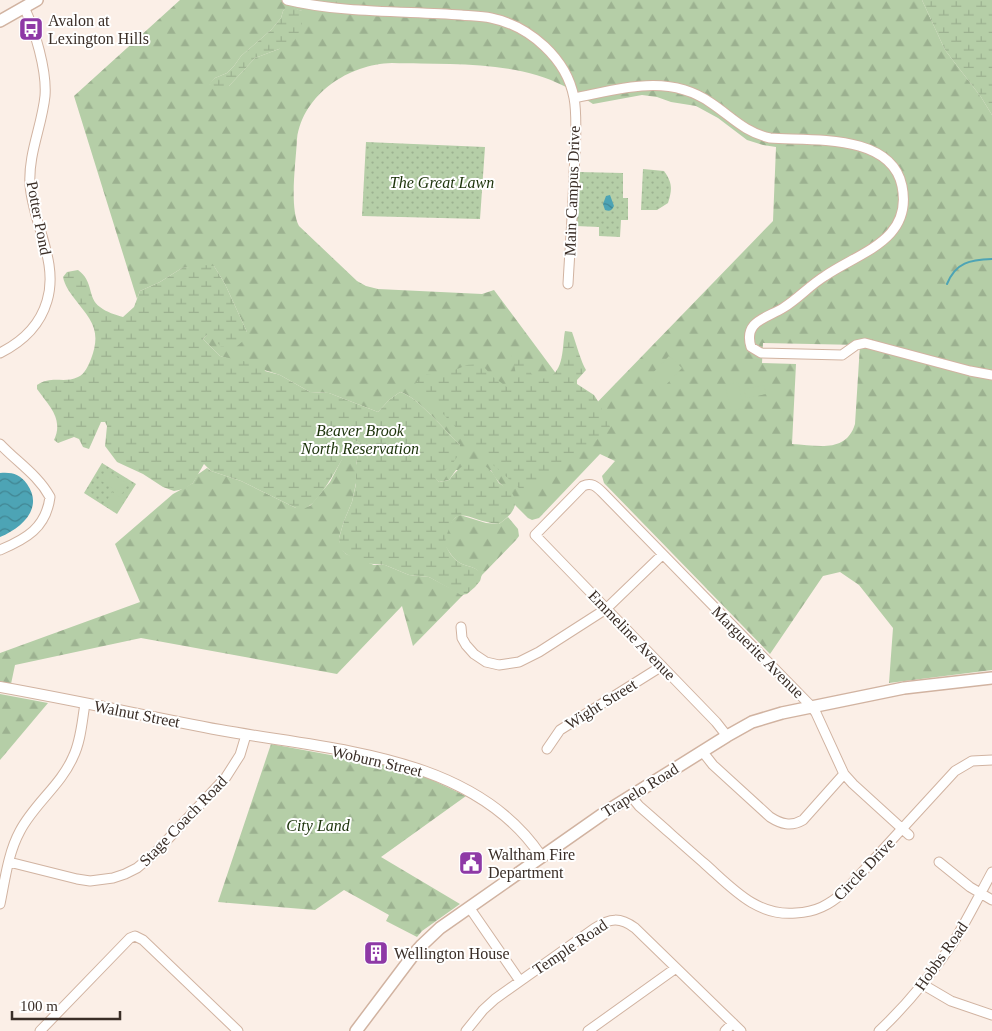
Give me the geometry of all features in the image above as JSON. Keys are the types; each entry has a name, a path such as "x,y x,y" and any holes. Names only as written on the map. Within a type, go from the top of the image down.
{"main road":[{"path":"0,21 37,0"},
{"name":"Trapelo Road","path":"356,1031 422,944 440,928 541,856 631,796 727,736 759,719 811,706 904,688 992,678"}],"street":[{"name":"Main Campus Drive","path":"287,0 320,7 492,18 526,32 547,49 562,68 574,98 575,162 568,284"},
{"name":"Potter Pond","path":"0,353 26,335 39,319 47,301 51,282 50,268 36,218 30,186 30,159 45,94 40,50 31,21 24,7"},
{"path":"574,98 640,85 678,87 710,101 748,131 758,135 770,138 859,145 876,153 889,163 901,183 904,194 902,215 896,227 887,239 823,277 784,308 762,318 752,329 749,342 751,347 761,353 842,355 856,345 865,343 961,369 992,375"},
{"path":"0,444 38,478 50,497 49,507 42,523 32,533 15,544 0,550"},
{"name":"Emmeline Avenue","path":"588,484 578,490 536,534 716,722 727,736"},
{"name":"Marguerite Avenue","path":"588,484 593,484 602,492 811,706 844,774 906,832"},
{"path":"461,628 462,638 474,654 486,662 499,665 510,664 539,652 606,609 662,555"},
{"name":"Wight Street","path":"547,749 560,730 662,666"},
{"name":"Walnut Street","path":"0,687 275,740"},
{"path":"0,904 15,840 27,819 59,779 74,756 78,745 85,704"},
{"name":"Stage Coach Road","path":"9,862 77,879 90,880 113,878 131,871 154,854 226,777 240,755 246,735"},
{"name":"Woburn Street","path":"275,740 392,761 442,778 474,794 492,806 523,834 541,856"},
{"path":"702,751 713,765 770,816 779,822 787,824 803,820 844,774"},
{"name":"Circle Drive","path":"631,796 639,806 747,900 771,912 785,914 813,911 834,901 906,832 955,771 972,761 992,760"},
{"path":"939,862 981,895 992,900"},
{"name":"Hobbs Road","path":"879,1031 922,984 953,942 981,895 992,872"},
{"path":"469,907 520,981"},
{"name":"Temple Road","path":"466,1031 484,1010 520,981 594,928 611,920 627,922 741,1031"},
{"path":"40,1031 130,938 135,936 143,940 238,1031"},
{"path":"588,1031 676,968"},
{"path":"922,984 951,1001 992,1015"},
{"path":"724,1031 733,1023"}],"green space":[{"name":"Beaver Brook North Reservation","path":"180,0 922,0 945,50 981,97 992,115 992,670 889,683 893,628 859,585 840,572 823,576 770,654 604,483 602,476 615,461 600,454 539,518 532,520 515,505 511,494 497,480 491,470 456,470 449,480 439,482 432,476 460,445 423,407 407,395 400,392 378,412 329,393 310,392 280,375 220,356 203,339 207,335 247,332 225,284 214,266 182,268 160,282 140,291 137,299 74,96","holes":["288,7 302,11 279,49 255,58 229,86 209,84 215,78 227,73 241,56 271,30 281,18 283,11","392,63 457,64 502,68 545,78 568,88 593,104 642,95 696,106 718,118 747,140 776,147 773,221 586,414 494,290 482,294 378,289 366,286 357,281 299,226 294,208 297,139 301,123 308,108 318,95 345,76 360,69","763,343 860,345 855,424 851,434 845,440 829,446 792,444 796,364 762,363"]},
{"path":"922,0 992,0 992,115 981,97 945,50"},
{"path":"288,6 302,11 302,27 294,41 255,58 229,86 218,87 208,84 215,78 227,73 241,56 271,30"},
{"name":"The Great Lawn","path":"366,142 485,147 480,219 362,216"},
{"path":"643,169 664,171 670,183 671,190 668,203 657,210 641,210"},
{"path":"578,172 623,173 623,198 628,198 628,220 621,220 620,237 599,236 599,227 576,226"},
{"path":"203,265 214,266 225,284 247,332 244,340 236,347 221,347 211,335 207,335 203,339 220,356 264,366 265,371 280,375 310,392 329,393 378,412 400,392 407,395 423,407 460,445 458,455 451,465 433,476 439,482 449,480 463,466 473,462 484,465 491,471 499,483 511,492 514,497 515,506 507,518 499,524 458,516 449,529 445,543 447,549 460,563 474,568 482,574 480,581 467,594 461,595 429,577 409,575 385,565 362,563 340,549 339,538 352,502 356,484 356,465 360,443 354,440 317,499 310,506 299,509 241,481 211,471 204,464 193,483 184,489 174,491 163,487 143,474 117,462 105,446 107,426 105,422 101,422 89,449 83,447 79,439 74,437 58,443 54,440 57,432 56,419 54,413 37,389 37,385 53,380 73,379 83,374 91,359 95,340 95,333 90,319 70,293 65,283 63,277 67,272 78,270 83,274 96,303 105,310 123,317 134,307 140,291 160,282 182,268"},
{"path":"565,331 572,332 586,370 577,380 577,384 594,395 610,428 592,444 570,457 528,489 520,489 484,457 425,395 418,391 415,384 423,374 440,376 467,365 477,364 484,367 492,376 507,387 511,386 515,378 511,352 513,351 519,352 525,366 535,378 547,378 553,375 560,364"},
{"path":"669,356 682,368 662,389 649,377"},
{"path":"738,382 744,408 731,411 725,385"},
{"path":"764,385 766,394 746,398 744,389"},
{"path":"354,440 360,443 356,465 356,483 352,502 339,538 341,549 346,554 374,565 385,565 409,575 429,577 464,594 413,646 402,606 337,674 141,638 15,665 11,684 0,682 0,653 140,602 115,544 173,494 193,483 197,475 207,468 241,481 296,508 310,506 330,482"},
{"path":"102,463 136,484 117,514 84,493"},
{"path":"106,470 128,484 122,494 100,480"},
{"path":"112,492 125,500 117,513 104,505"},
{"path":"460,515 486,523 499,524 508,517 518,529 519,536 516,540 481,576 476,569 457,561 444,544 451,523"},
{"path":"0,694 48,703 0,760"},
{"name":"City Land","path":"271,744 390,766 426,777 466,796 381,857 460,904 422,931 417,937 386,921 389,915 344,890 315,910 218,902"}],"water":[{"path":"610,195 614,206 611,210 607,211 603,204 606,196"},
{"path":"0,473 12,473 22,478 32,493 33,501 32,509 23,523 0,537"}],"waterway":[{"path":"947,284 959,267 977,260 992,259"}],"place":[{"name":"Avalon at Lexington Hills","path":"31,29"},
{"name":"Waltham Fire Department","path":"471,863"},
{"name":"Wellington House","path":"376,953"}]}
